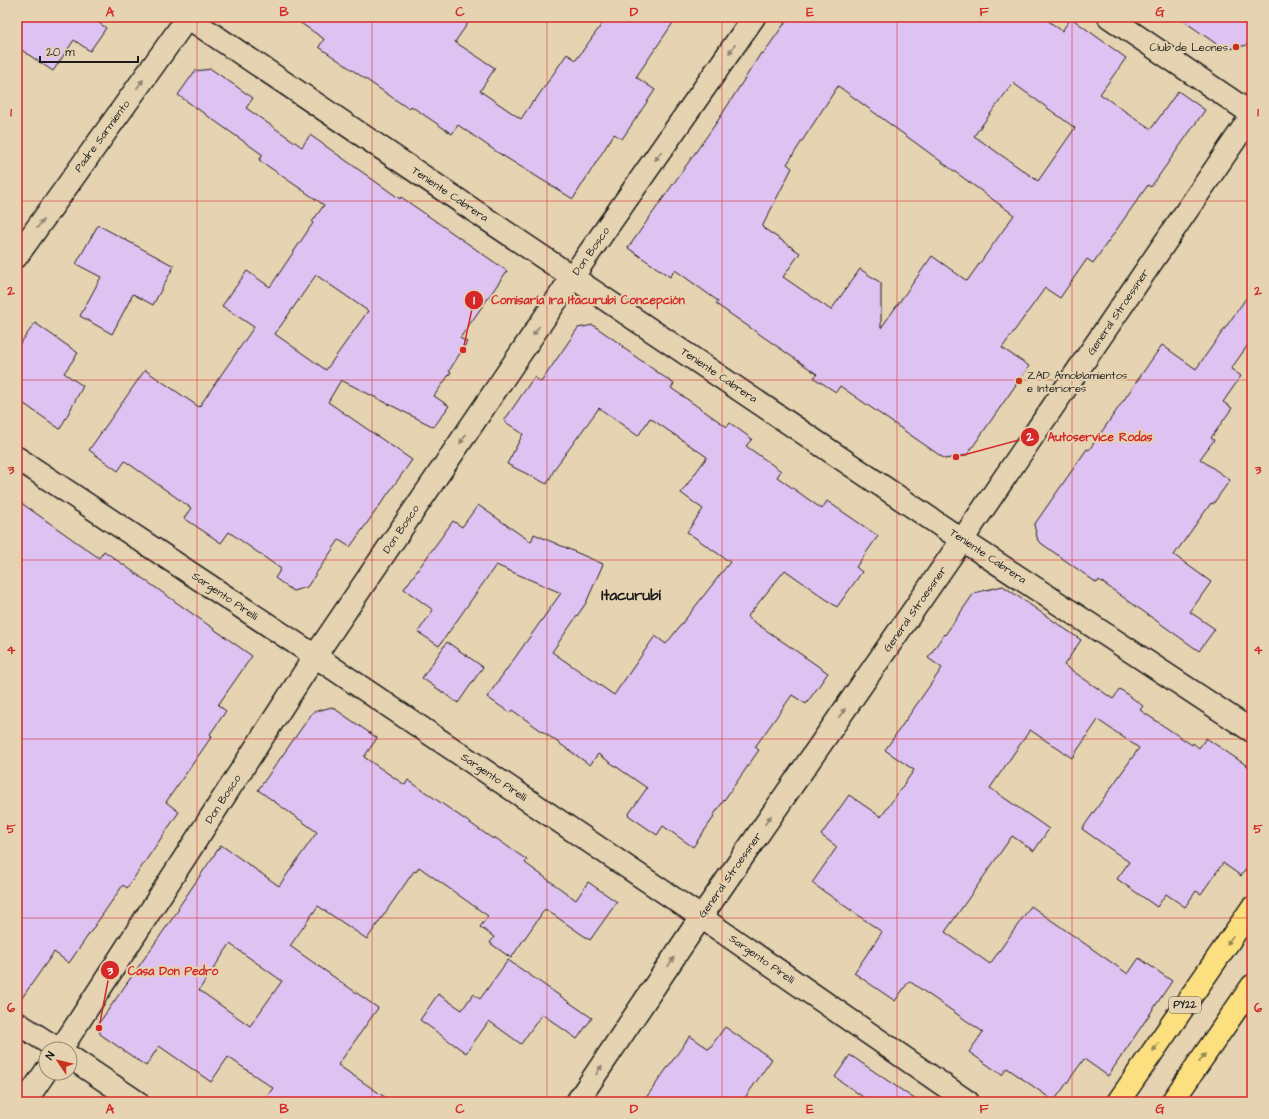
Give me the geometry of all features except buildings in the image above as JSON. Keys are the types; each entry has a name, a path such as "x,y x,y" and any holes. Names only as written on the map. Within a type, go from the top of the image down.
{"highway":[{"name":"PY22","path":"1118,1102 1252,908"},
{"path":"1172,1102 1252,986"}],"street":[{"name":"Teniente Cabrera","path":"188,17 962,540 1252,731"},
{"name":"Padre Sarmiento","path":"17,256 188,17"},
{"name":"Don Bosco","path":"66,1041 315,656 573,276 754,17"},
{"path":"1109,17 1252,114"},
{"name":"General Stroessner","path":"577,1102 701,917 962,540 1252,114"},
{"name":"Sargento Pirelli","path":"17,458 315,656 701,917 968,1102"},
{"path":"17,1023 45,1041"},
{"path":"78,1062 137,1102"},
{"path":"25,1102 39,1081"}],"place":[{"name":"Club de Leones","path":"1236,47"},
{"name":"Comisaría 1ra Itacurubi Concepción","path":"463,350"},
{"name":"ZAD Amoblamientos e Interiores","path":"1019,381"},
{"name":"Autoservice Rodas","path":"956,457"},
{"name":"Casa Don Pedro","path":"99,1028"}],"district":[{"name":"Itacurubí","path":"631,595"}]}
